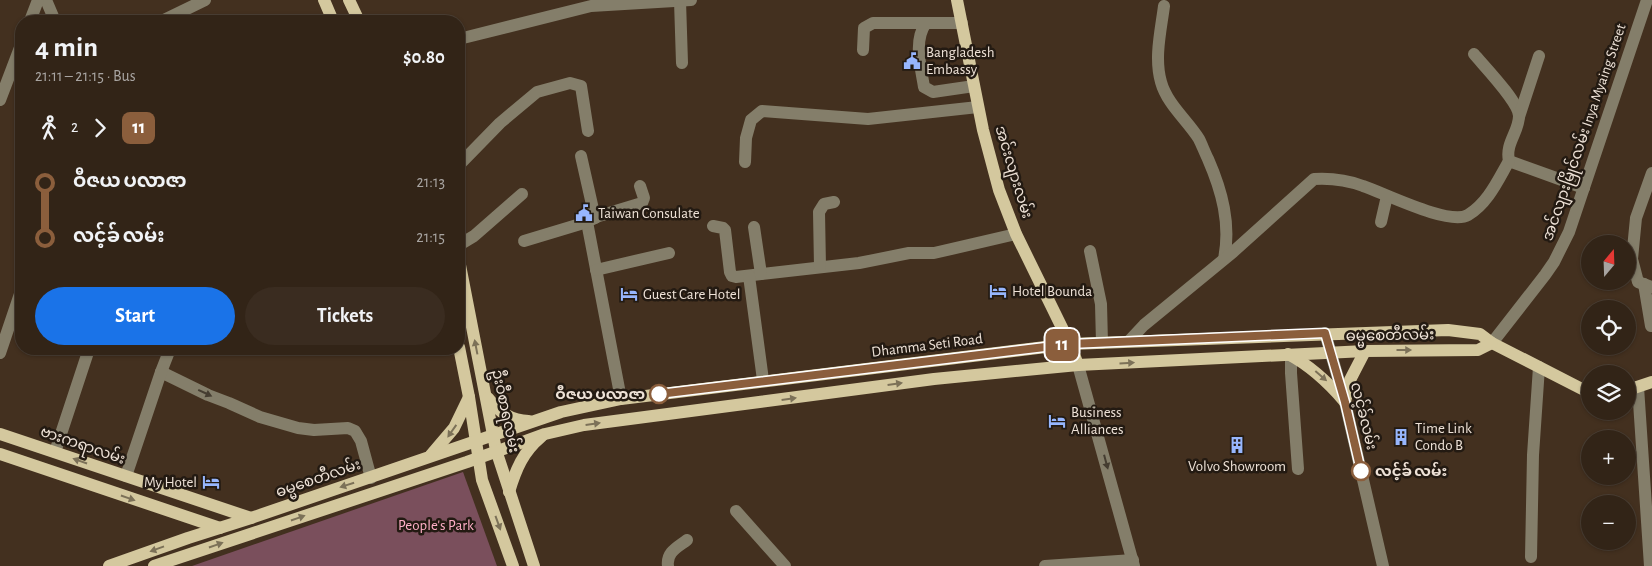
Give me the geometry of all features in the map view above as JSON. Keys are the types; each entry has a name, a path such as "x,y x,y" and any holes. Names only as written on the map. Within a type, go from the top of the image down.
{"main road":[{"path":"324,0 330,15"},
{"path":"350,0 356,15"},
{"name":"အင်းလျားလမ်း","path":"957,0 978,106 999,190 1016,234 1070,344 1078,365"},
{"name":"ဦးဝီစာရလမ်း","path":"465,290 496,450 534,566"},
{"name":"ဓမ္မစေတီလမ်း","path":"1325,333 1448,330 1480,334 1492,343 1581,388"},
{"name":"Dhamma Seti Road","path":"537,421 561,412 621,399 763,380 1070,344 1325,333"},
{"name":"ဓမ္မစေတီလမ်း","path":"1289,355 1365,350 1478,350 1492,343"},
{"path":"1345,402 1350,380 1365,350"},
{"path":"461,355 482,480 513,566"},
{"path":"496,450 545,434 584,425 666,413 766,402 934,379 1078,365 1289,355 1313,370 1345,402"},
{"path":"763,380 766,402"},
{"path":"1636,387 1652,382"},
{"path":"486,395 498,410 509,417 519,421 537,421"},
{"path":"427,459 440,447 454,428 469,397"},
{"name":"ဓမ္မစေတီလမ်း","path":"109,566 537,421"},
{"name":"ဗားကရာလမ်း","path":"0,434 251,518"},
{"path":"509,492 514,474 525,453 545,434"},
{"name":"ဓမ္မစေတီလမ်း","path":"154,566 496,450"},
{"path":"0,454 149,506 220,528 252,533"},
{"path":"447,468 465,470 482,480"},
{"path":"149,506 157,499 155,486"},
{"path":"188,518 195,529 188,538"}],"street":[{"path":"32,15 38,0"},
{"path":"46,0 52,15"},
{"path":"174,15 205,0"},
{"name":"အင်လျားမြိုင်လမ်း Inya Myaing Street","path":"1492,343 1554,262 1569,232 1647,0"},
{"path":"465,38 591,6 685,1 682,63"},
{"path":"1164,6 1158,60 1161,82 1168,99 1199,139 1219,185 1225,211 1227,243 1224,259"},
{"path":"863,50 864,28 873,23 962,23"},
{"path":"926,24 921,30 919,42 924,87 933,92 974,86"},
{"path":"1474,54 1516,105 1519,117"},
{"path":"1129,341 1144,324 1224,259 1314,179 1336,178 1363,186 1434,213 1454,218 1467,216 1487,199 1509,161 1507,152 1539,56"},
{"path":"0,100 15,61"},
{"path":"465,159 500,123 537,92 570,84 581,86 588,131"},
{"path":"745,162 746,138 751,120 762,111 868,119 978,106"},
{"path":"581,156 591,220 596,270 621,399"},
{"path":"1509,161 1584,188"},
{"path":"1651,326 1648,286 1638,282 1632,259 1636,218 1649,190 1652,172"},
{"path":"524,241 642,203 644,198 640,186"},
{"path":"465,241 474,236 522,194"},
{"path":"1381,222 1387,196"},
{"path":"820,267 819,212 824,204 834,202"},
{"path":"713,226 725,230 732,276 748,276 859,263 909,253 934,253 1016,234"},
{"path":"754,227 762,274"},
{"path":"1090,251 1101,304 1102,343"},
{"path":"596,270 670,253"},
{"path":"748,276 763,380"},
{"path":"0,353 15,309"},
{"name":"လင့်ခ်လမ်း","path":"1325,333 1345,402 1382,566"},
{"path":"54,452 87,355"},
{"path":"126,476 168,355"},
{"path":"1289,355 1298,469"},
{"path":"1045,566 1133,563 1078,365"},
{"path":"1531,557 1533,455 1539,367"},
{"path":"161,372 208,395 260,416 298,428 314,430 348,428 355,431 361,441 371,478"},
{"path":"1636,419 1650,566"},
{"path":"736,511 784,566"},
{"path":"668,566 667,560 670,553 687,540"}],"green space":[{"name":"People's Park","path":"463,472 497,566 192,566"}],"bus line":[{"name":"11","path":"659,394 1070,344 1325,333 1345,402 1361,471"}],"place":[{"name":"Bangladesh Embassy","path":"912,61"},
{"name":"Taiwan Consulate","path":"584,213"},
{"name":"Hotel Bounda","path":"998,291"},
{"name":"Guest Care Hotel","path":"629,294"},
{"name":"ဝီဇယ ပလာဇာ","path":"659,394"},
{"name":"Business Alliances","path":"1057,421"},
{"name":"Time Link Condo B","path":"1401,437"},
{"name":"Volvo Showroom","path":"1237,445"},
{"name":"လင့်ခ် လမ်း","path":"1361,471"},
{"name":"My Hotel","path":"211,482"}]}
